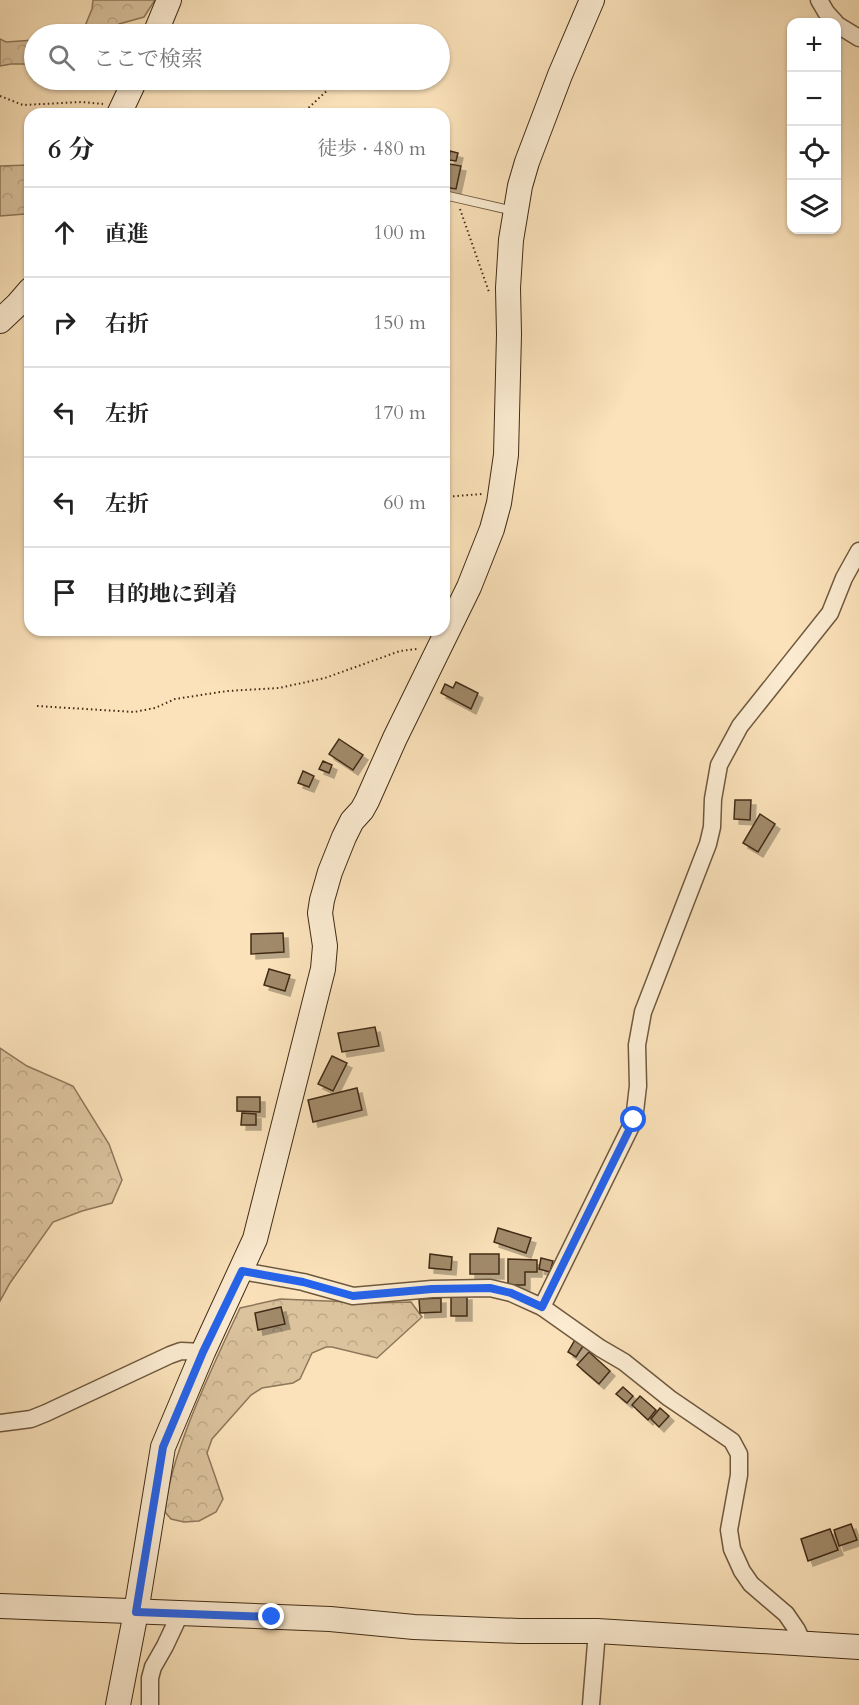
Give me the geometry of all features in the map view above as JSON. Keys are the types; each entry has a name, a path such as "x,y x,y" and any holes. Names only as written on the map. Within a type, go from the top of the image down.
{"street":[{"path":"159,24 169,0"},
{"path":"450,625 473,578 492,529 500,493 506,455 508,288 511,240 520,186 560,75 592,0"},
{"path":"819,0 831,18"},
{"path":"841,26 859,38"},
{"path":"121,108 130,90"},
{"path":"0,321 24,297"},
{"path":"542,1307 634,1120 638,1086 637,1045 643,1012 708,844 719,765 740,726 830,613 844,578 857,558"},
{"path":"118,1705 163,1447 203,1352 255,1239 323,969 325,946 320,913 330,872 344,837 352,821 367,801 394,738 445,636"},
{"path":"242,1271 303,1282 353,1296 432,1289 490,1288 511,1293 542,1307 624,1362 669,1398 732,1441 739,1454 739,1475 729,1530 732,1549 751,1584 786,1614 803,1644"},
{"path":"0,1423 39,1416 181,1351 203,1352"},
{"path":"0,1606 330,1620 414,1627 597,1631 859,1647"},
{"path":"150,1705 150,1678 153,1666 180,1614"},
{"path":"591,1705 597,1631"}],"lane":[{"path":"450,196 516,212"}],"path":[{"path":"308,108 328,90"},
{"path":"0,96 23,105 82,102 115,108"},
{"path":"457,198 490,296"},
{"path":"450,497 500,493"},
{"path":"37,706 134,712 155,708 175,699 227,691 279,688 325,678 400,651 419,648 438,650"}],"green space":[{"path":"93,0 155,0 144,17 119,24 86,24"},
{"path":"0,39 6,42 24,41 24,64 0,66"},
{"path":"24,165 24,214 0,216 0,166"},
{"path":"0,1048 27,1066 73,1086 109,1144 122,1180 112,1203 53,1222 0,1301"},
{"path":"280,1299 375,1303 411,1302 422,1317 377,1358 326,1347 312,1353 300,1379 293,1383 262,1388 251,1395 212,1439 207,1453 223,1499 216,1512 199,1521 184,1522 171,1519 165,1512 168,1489 177,1456 201,1394 240,1308"}],"building":[{"path":"450,151 458,153 456,161 450,160"},
{"path":"450,164 461,166 456,189 450,188"},
{"path":"456,682 478,693 471,709 441,693 445,684 453,688"},
{"path":"339,739 363,755 353,770 329,754"},
{"path":"323,761 332,765 329,773 319,769"},
{"path":"303,771 314,776 309,787 298,783"},
{"path":"735,800 751,800 750,820 734,819"},
{"path":"760,814 775,824 758,852 743,843"},
{"path":"283,933 284,952 251,954 251,934"},
{"path":"269,969 290,975 285,991 264,985"},
{"path":"375,1027 379,1046 342,1052 338,1033"},
{"path":"332,1056 347,1063 333,1091 318,1084"},
{"path":"357,1088 362,1110 313,1122 308,1100"},
{"path":"237,1097 260,1097 260,1112 237,1111"},
{"path":"242,1113 256,1114 256,1125 241,1125"},
{"path":"498,1228 531,1238 526,1253 494,1242"},
{"path":"430,1254 452,1257 451,1270 429,1268"},
{"path":"470,1254 499,1254 499,1274 470,1274"},
{"path":"541,1258 553,1261 550,1272 539,1269"},
{"path":"508,1259 537,1260 537,1272 525,1272 525,1285 508,1285"},
{"path":"451,1295 467,1295 467,1316 451,1316"},
{"path":"441,1298 441,1312 420,1313 419,1299"},
{"path":"281,1307 285,1324 258,1330 255,1313"},
{"path":"576,1338 585,1343 576,1357 568,1352"},
{"path":"589,1352 610,1371 599,1384 577,1365"},
{"path":"623,1387 633,1396 627,1403 616,1394"},
{"path":"640,1396 656,1410 648,1420 632,1405"},
{"path":"660,1408 669,1416 659,1427 651,1419"},
{"path":"851,1524 857,1540 839,1546 834,1530"},
{"path":"830,1529 838,1550 808,1561 801,1539"}],"route":[{"path":"272,1617 136,1612 163,1447 203,1352 242,1271 303,1282 353,1296 482,1287 511,1293 542,1307 634,1120"}]}
